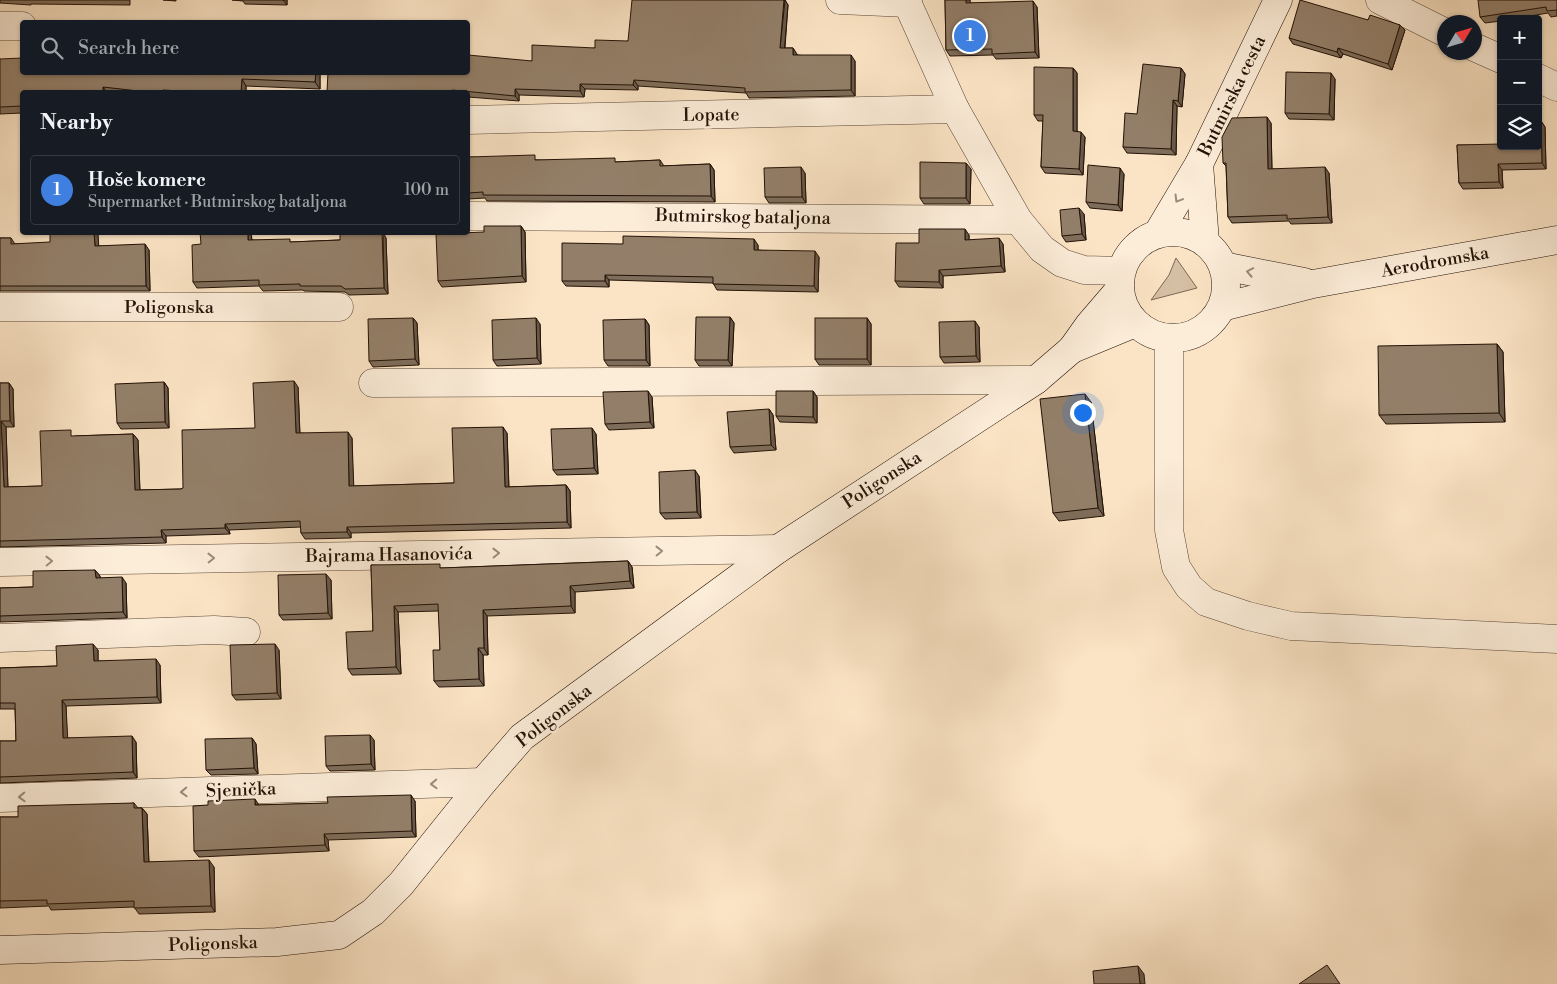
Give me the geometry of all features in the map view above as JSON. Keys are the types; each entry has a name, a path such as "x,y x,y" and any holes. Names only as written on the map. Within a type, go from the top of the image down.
{"street":[{"path":"840,0 907,1 955,109 1018,220 1042,249 1062,263 1120,280"},
{"name":"Butmirska cesta","path":"1158,233 1199,164 1278,0"},
{"path":"1380,0 1437,28"},
{"path":"0,26 20,26"},
{"path":"1482,50 1497,58"},
{"path":"1542,80 1557,87"},
{"name":"Lopate","path":"470,120 955,109"},
{"name":"Butmirska cesta","path":"1199,164 1205,242"},
{"name":"Butmirskog bataljona","path":"470,216 1018,220"},
{"path":"1176,231 1191,234 1205,242 1223,266 1226,281 1222,307 1205,328 1188,336 1169,339 1150,334 1135,323 1124,308 1120,280 1128,254 1141,241 1158,233 1176,231"},
{"name":"Aerodromska","path":"1222,307 1312,284 1557,240"},
{"name":"Aerodromska","path":"1223,266 1312,284"},
{"name":"Poligonska","path":"0,950 277,942 339,935 373,912 401,884 483,782 522,737 778,549 1036,380 1072,350 1120,280"},
{"name":"Poligonska","path":"0,307 339,307"},
{"name":"Poligonska","path":"1072,350 1135,323"},
{"path":"1169,339 1170,530 1176,567 1189,587 1206,602 1248,616 1291,626 1557,639"},
{"path":"373,383 1036,380"},
{"name":"Bajrama Hasanovića","path":"0,562 778,549"},
{"path":"0,638 214,630 246,632"},
{"name":"Sjenička","path":"0,798 483,782"}],"shaded area":[{"path":"1176,258 1197,288 1151,300 1169,275"}],"building":[{"path":"632,0 784,0 780,48 793,48 793,55 851,55 851,90 745,92 745,88 634,80 633,85 580,84 580,91 515,89 515,96 470,92 470,90 327,90 328,75 470,75 470,55 532,61 532,45 595,48 595,40 628,41"},
{"path":"945,0 966,0 966,3 1033,1 1035,52 992,54 992,49 946,50"},
{"path":"1300,0 1368,20 1370,15 1400,25 1388,64 1338,48 1337,52 1289,38"},
{"path":"1478,0 1557,0 1557,10 1547,11 1546,7 1482,17 1480,15"},
{"path":"20,58 20,75 316,75 315,82 242,79 241,90 129,90 103,87 103,90 20,90 20,106 0,107 0,59"},
{"path":"1143,64 1181,68 1178,101 1173,100 1171,149 1123,147 1125,113 1137,114"},
{"path":"1034,67 1073,68 1073,131 1081,132 1079,169 1041,167 1043,115 1034,115"},
{"path":"1286,72 1331,73 1329,114 1285,113"},
{"path":"1267,117 1268,169 1325,167 1328,217 1287,219 1287,215 1228,217 1226,163 1223,163 1222,137 1232,118"},
{"path":"1497,144 1497,150 1542,150 1542,163 1498,164 1499,182 1459,183 1457,145"},
{"path":"535,155 535,160 615,158 615,162 660,160 660,166 710,164 711,196 483,195 483,192 470,193 470,157"},
{"path":"920,162 966,163 966,198 920,198"},
{"path":"1088,165 1120,168 1118,205 1086,202"},
{"path":"801,167 802,197 765,197 764,168"},
{"path":"1079,208 1082,234 1062,236 1060,210"},
{"path":"484,226 521,226 522,276 438,281 436,235 470,235 470,233 484,232"},
{"path":"919,229 965,229 965,240 999,238 1001,266 939,270 939,282 895,281 896,243 919,243"},
{"path":"50,235 94,235 95,246 145,244 146,286 0,286 0,238 11,238 11,244 50,242"},
{"path":"200,235 248,235 248,240 290,239 290,242 340,240 340,235 382,235 384,288 345,289 341,286 300,286 300,284 259,285 259,280 193,282 192,245 201,244"},
{"path":"623,236 754,239 754,250 815,251 814,286 713,284 713,277 605,275 605,281 562,281 562,243 623,244"},
{"path":"696,317 730,317 728,360 695,360"},
{"path":"413,318 415,359 369,361 368,319"},
{"path":"536,318 537,358 493,360 492,320"},
{"path":"815,318 867,318 867,359 815,359"},
{"path":"645,319 646,360 604,360 603,320"},
{"path":"975,321 976,356 940,357 939,322"},
{"path":"1497,344 1499,413 1379,415 1378,346"},
{"path":"294,381 296,433 348,432 349,486 454,483 452,428 503,427 505,487 566,485 567,522 347,527 347,532 301,533 300,521 225,524 225,528 161,530 162,537 0,541 0,383 9,383 10,421 1,421 4,487 42,486 40,431 71,430 71,436 133,434 135,490 183,488 182,430 255,428 253,383"},
{"path":"164,382 165,422 117,423 115,384"},
{"path":"648,391 650,422 605,424 603,392"},
{"path":"776,391 813,391 813,417 776,416"},
{"path":"1085,394 1098,508 1053,513 1040,399"},
{"path":"769,409 771,445 730,447 727,412"},
{"path":"592,428 594,468 553,470 551,429"},
{"path":"695,470 697,512 660,513 659,472"},
{"path":"628,561 630,581 570,586 571,606 483,610 484,648 478,648 479,679 434,681 433,650 440,650 438,604 394,606 396,667 348,669 346,632 373,631 371,565 440,564 440,568"},
{"path":"95,570 96,578 122,577 123,612 0,616 0,588 33,587 33,571"},
{"path":"326,574 328,613 279,615 278,575"},
{"path":"93,644 94,661 156,659 157,697 62,700 63,738 132,736 133,772 0,777 0,741 16,741 15,703 0,703 0,668 57,666 56,646"},
{"path":"275,644 277,693 232,695 230,645"},
{"path":"370,735 371,764 326,766 325,736"},
{"path":"252,738 254,768 206,770 205,739"},
{"path":"411,795 412,831 324,834 325,845 194,851 193,806 208,805 208,801 255,799 255,805 328,803 327,797"},
{"path":"134,803 134,808 142,808 144,862 209,860 211,906 134,908 134,901 47,904 47,900 0,901 0,817 18,817 18,806"},
{"path":"1327,965 1340,984 1299,984"},
{"path":"1138,966 1140,984 1094,984 1093,971"}],"place":[{"name":"Hoše komerc","path":"970,36"}]}
